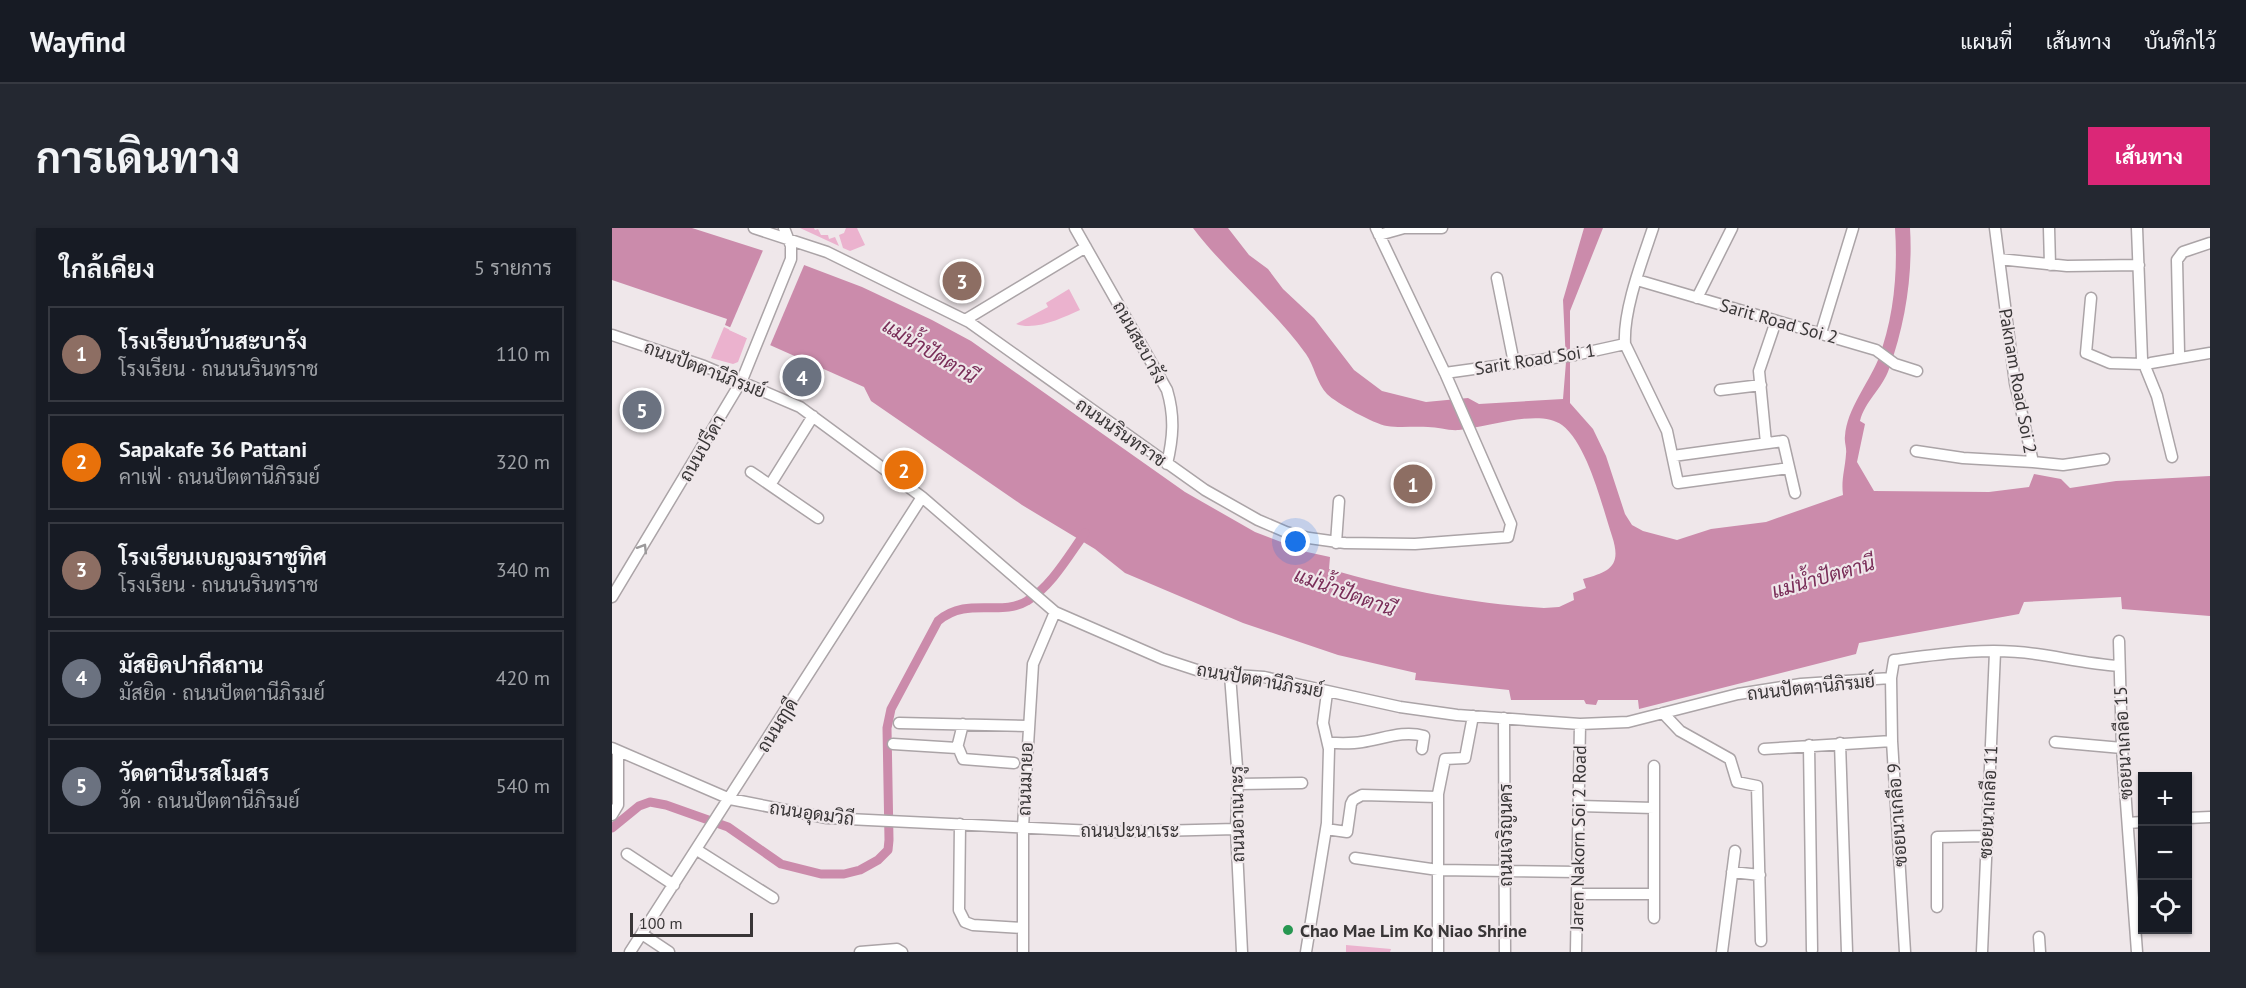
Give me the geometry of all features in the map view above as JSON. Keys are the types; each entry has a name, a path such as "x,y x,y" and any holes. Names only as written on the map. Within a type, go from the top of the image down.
{"street":[{"name":"ถนนนรินทราช","path":"754,228 786,233 965,320 1204,490 1258,520 1309,538 1336,543 1415,544 1508,537 1511,524 1445,373"},
{"name":"ถนนสะบารัง","path":"1075,228 1167,390 1172,406 1174,436 1167,464"},
{"path":"1442,228 1404,228 1377,232 1445,373"},
{"path":"1653,228 1637,280 1624,335 1625,344 1667,431 1678,483 1789,468"},
{"path":"1697,298 1732,228"},
{"path":"1821,333 1853,228"},
{"name":"Paknam Road Soi 2","path":"1995,228 2015,383 2033,462 2063,465 2104,459"},
{"path":"2049,228 2050,265"},
{"path":"2137,228 2147,364 2172,457"},
{"name":"ถนนปรีดา","path":"612,597 742,380 791,259 786,233"},
{"path":"2179,353 2179,256 2191,248 2210,243"},
{"path":"965,320 1086,247"},
{"path":"1999,258 2050,265 2139,265"},
{"path":"1497,278 1514,363"},
{"name":"Sarit Road Soi 2","path":"1637,280 1876,350 1895,364 1917,371"},
{"path":"2091,298 2086,353 2110,363 2147,364 2210,352"},
{"path":"1766,443 1760,371 1776,321"},
{"name":"ถนนปัตตานีภิรมย์","path":"612,335 742,380 800,407 922,497 1000,562 1028,590 1055,612 1163,659 1206,673 1264,677 1327,693 1400,707 1473,716 1580,724 1628,722 1738,694 1801,684 1891,678"},
{"name":"Sarit Road Soi 1","path":"1445,373 1569,356 1625,344"},
{"path":"1720,390 1761,385"},
{"path":"771,485 813,416"},
{"path":"1673,456 1783,441 1795,493"},
{"path":"1916,451 1963,458 2033,462"},
{"path":"751,472 818,518"},
{"name":"ถนนฤๅดี","path":"630,952 922,497"},
{"path":"1336,543 1339,501"},
{"name":"ถนนมายอ","path":"1023,952 1023,827 1033,664 1055,612"},
{"name":"ซอยนาเกลือ 15","path":"2119,641 2122,748 2137,952"},
{"name":"ซอยนาเกลือ 9","path":"1905,952 1892,741 1891,678 1894,660 1954,652 1995,652"},
{"path":"1995,652 2119,666"},
{"name":"ซอยนาเกลือ 11","path":"1982,952 1995,652"},
{"name":"ถนนอาเนาะรู","path":"1230,675 1238,784 1236,829 1242,952"},
{"path":"1306,952 1326,829 1328,743 1323,723 1327,693"},
{"path":"1663,713 1680,731 1730,759 1737,782 1757,786 1761,941"},
{"path":"1438,952 1438,797 1445,759 1465,758 1473,716"},
{"name":"ถนนเจริญนคร","path":"1504,718 1505,952"},
{"path":"899,723 1028,726"},
{"path":"963,724 958,747 963,759 1014,763"},
{"name":"Jaren Nakorn Soi 2 Road","path":"1576,952 1580,724"},
{"path":"1328,743 1362,742 1392,734 1419,735 1424,736 1422,749"},
{"path":"1764,749 1892,741"},
{"path":"2055,742 2122,748"},
{"path":"1840,743 1847,952"},
{"path":"892,744 958,747"},
{"path":"1809,745 1812,950"},
{"path":"612,815 618,805 615,750"},
{"name":"ถนนอุดมวิถี","path":"615,750 730,799 827,818 1023,827"},
{"path":"1654,766 1654,918"},
{"path":"1238,784 1302,783"},
{"path":"1326,829 1347,832 1353,800 1362,795 1438,797"},
{"path":"1579,806 1654,808"},
{"path":"2192,818 2210,817"},
{"path":"2128,823 2138,822"},
{"path":"960,824 959,910 965,922 973,925 1023,928"},
{"name":"ถนนปะนาเระ","path":"1023,827 1115,832 1236,829"},
{"path":"1937,907 1937,837 1986,836"},
{"path":"697,850 773,898"},
{"path":"1722,952 1735,850"},
{"path":"627,854 674,885"},
{"path":"1355,858 1438,870 1578,872"},
{"path":"1732,872 1760,875"},
{"path":"1577,894 1654,894"},
{"path":"642,934 669,952"},
{"path":"2039,937 2040,952"},
{"path":"860,952 897,949 902,952"}],"shaded area":[{"path":"800,228 818,229 821,235 828,235 829,239 835,237 839,246"},
{"path":"846,228 857,228 865,245 850,251 843,248 839,235 844,233"},
{"path":"1069,289 1080,310 1040,325 1016,324 1048,307 1046,303"},
{"path":"724,327 747,338 738,362 733,364 711,358"},
{"path":"1346,945 1391,949 1390,952 1346,952"}],"water":[{"name":"แม่น้ำปัตตานี","path":"612,228 692,228 783,257 862,287 932,320 971,341 1185,492 1255,532 1307,552 1330,557 1329,569 1435,594 1488,603 1544,608 1559,607 1574,600 1573,593 1586,588 1583,579 1607,570 1614,561 1615,546 1593,477 1587,461 1571,434 1562,425 1540,418 1512,420 1455,430 1387,426 1356,413 1327,394 1309,358 1293,337 1193,228 1228,228 1249,255 1268,269 1283,289 1314,318 1354,370 1382,391 1426,402 1468,398 1479,404 1563,399 1566,362 1563,300 1584,228 1603,228 1570,311 1570,403 1593,429 1606,456 1625,514 1632,525 1643,531 1677,540 1711,529 1766,522 1843,495 1847,426 1854,406 1878,360 1888,328 1895,278 1895,228 1910,228 1907,300 1895,352 1886,376 1866,407 1860,421 1865,424 1857,462 1874,491 1989,492 2029,487 2034,474 2061,479 2070,488 2116,481 2210,476 2210,616 2122,609 2121,597 2024,602 2019,614 1859,643 1856,654 1639,709 1638,700 1598,700 1596,705 1586,704 1584,700 1511,700 1509,690 1415,680 1416,673 1338,655 1243,623 1125,573 1095,549 1022,505 871,401 864,387 725,325 727,319 612,280"}],"pier":[{"path":"764,248 805,263 769,348 729,330"}],"waterway":[{"path":"612,828 639,806 650,802 666,805 728,827 781,864 821,874 844,874 860,870 878,860 888,850 889,840 887,728 891,709 938,621 960,610 1006,607 1027,601 1052,579 1085,533"}],"place":[{"name":"โรงเรียนเบญจมราชูทิศ","path":"962,281"},
{"name":"มัสยิดปากีสถาน","path":"802,377"},
{"name":"วัดตานีนรสโมสร","path":"642,410"},
{"name":"Sapakafe 36 Pattani","path":"904,470"},
{"name":"โรงเรียนบ้านสะบารัง","path":"1413,484"},
{"name":"Chao Mae Lim Ko Niao Shrine","path":"1288,930"}]}
